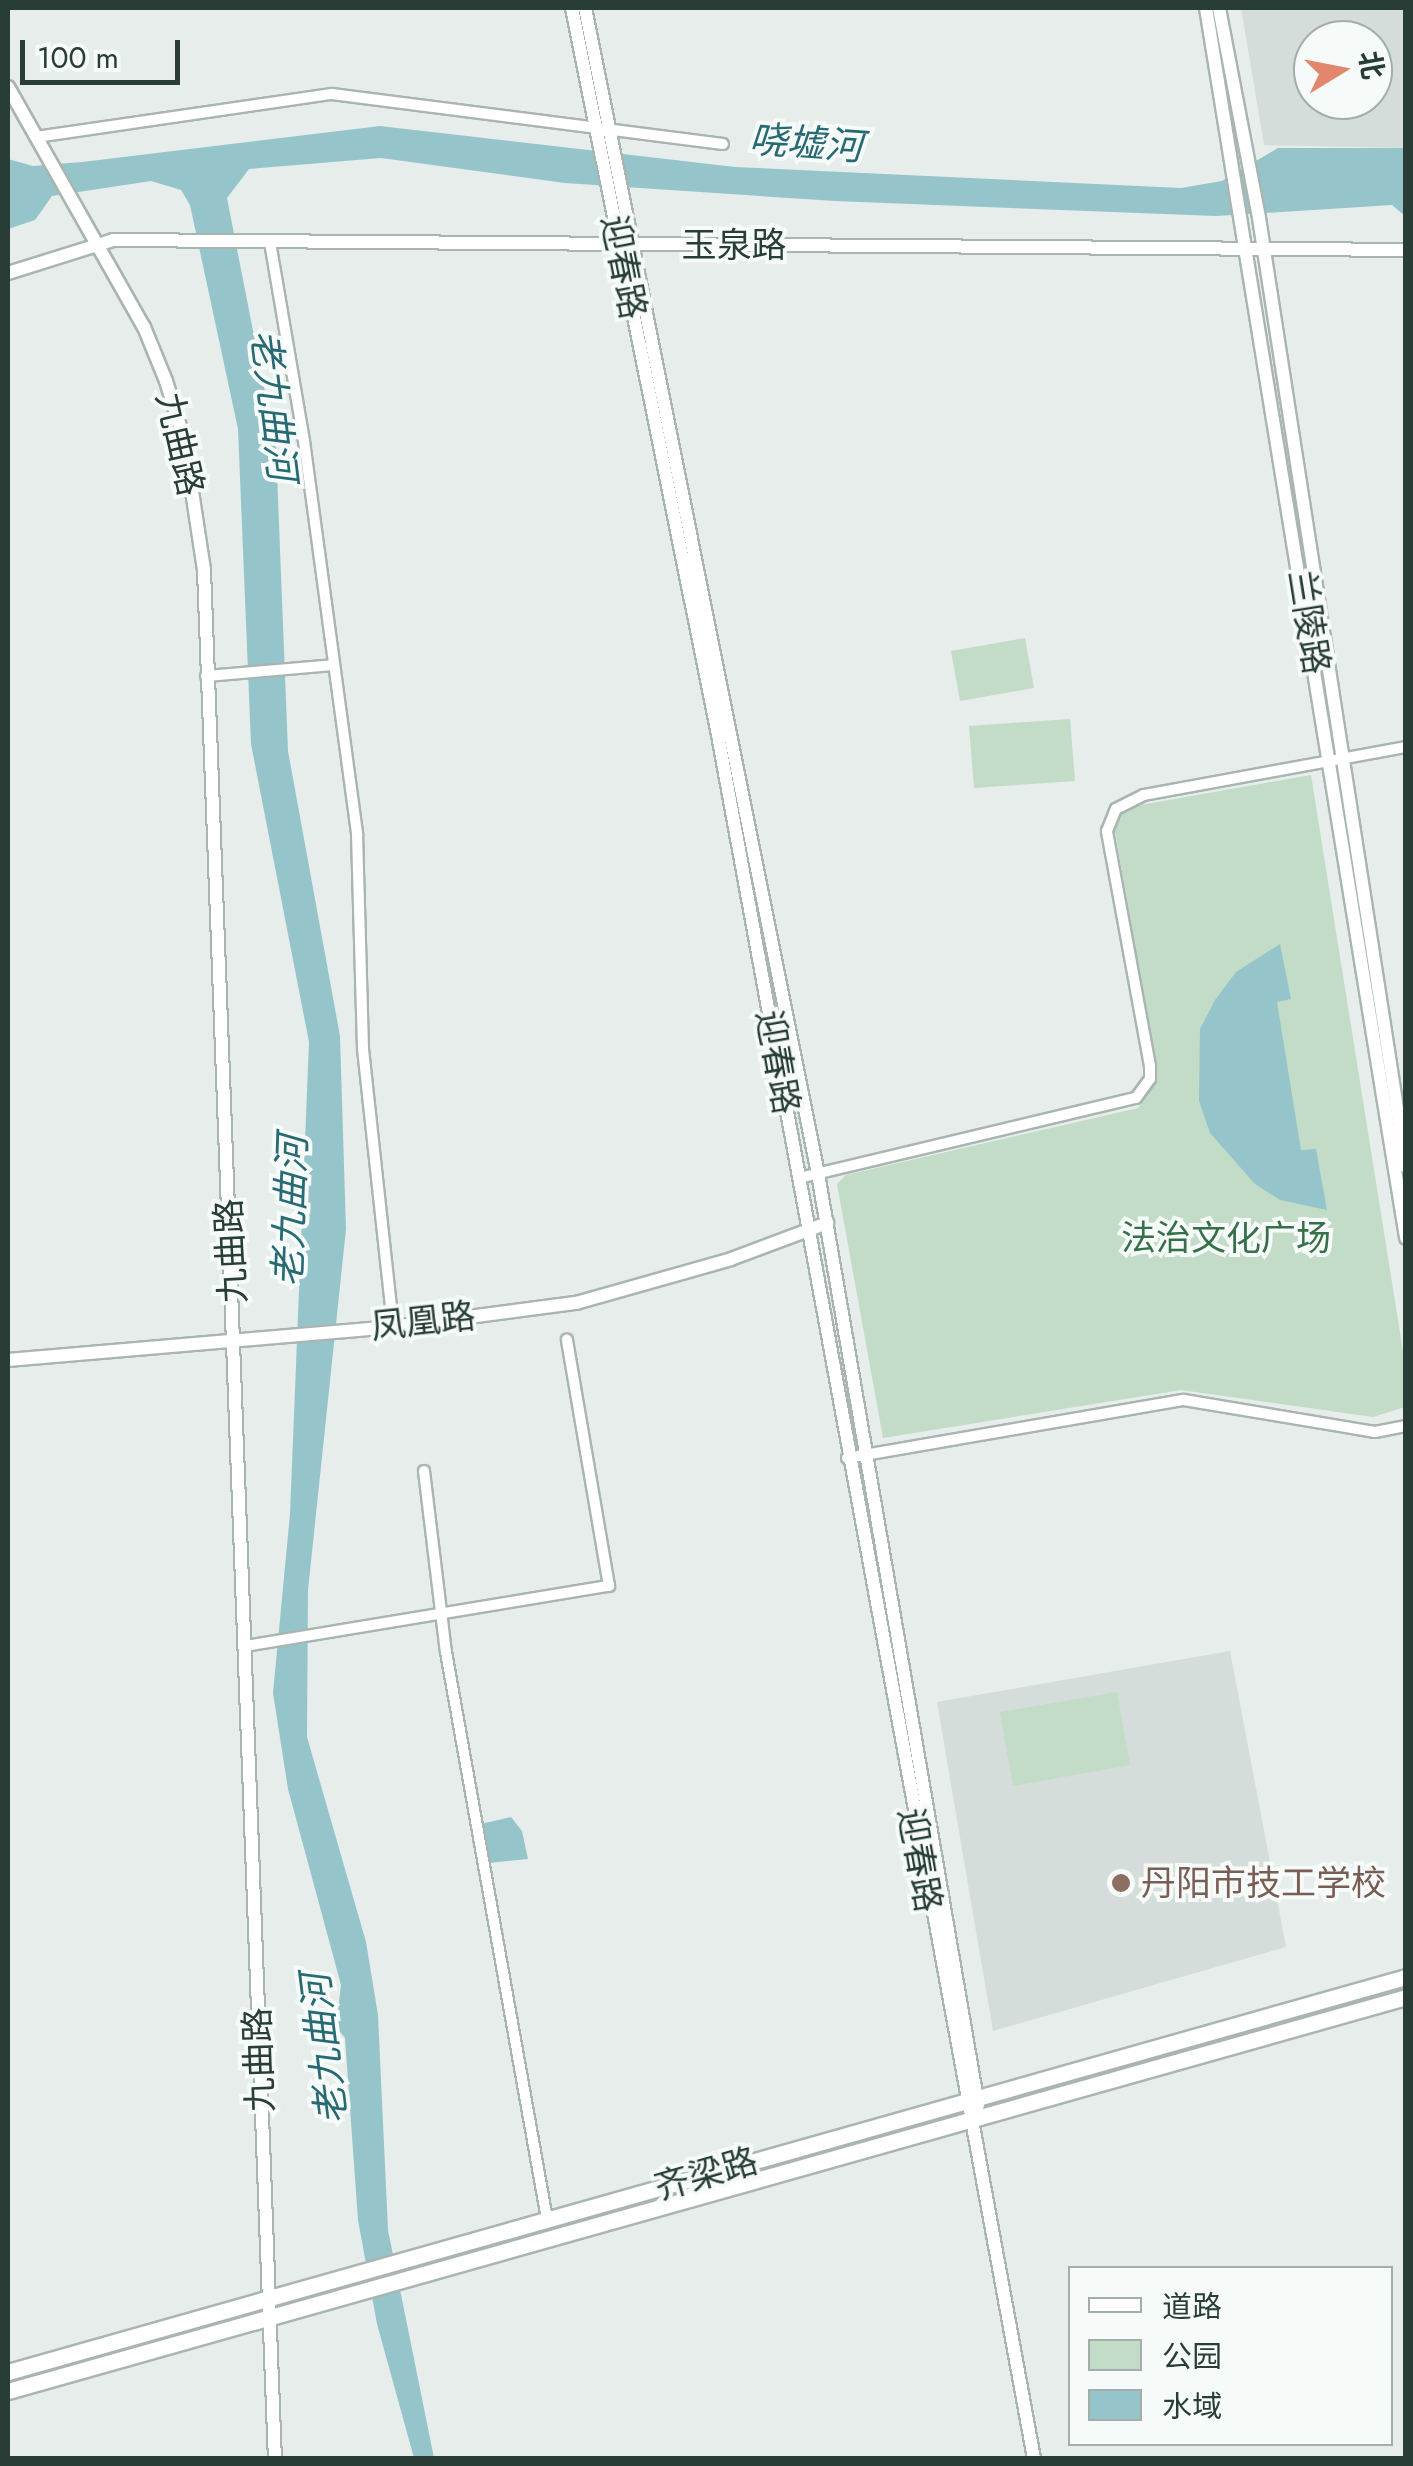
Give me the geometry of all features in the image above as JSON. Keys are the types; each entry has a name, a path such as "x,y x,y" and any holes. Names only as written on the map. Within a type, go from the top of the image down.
{"main road":[{"name":"齐梁路","path":"8,2372 1406,1976"},
{"name":"齐梁路","path":"8,2391 1406,1997"},
{"path":"656,2188 660,2206"}],"street":[{"name":"迎春路","path":"572,8 618,197 847,1458 976,2118 1034,2458"},
{"name":"迎春路","path":"585,8 606,140"},
{"name":"兰陵路","path":"1206,8 1406,1166"},
{"name":"兰陵路","path":"1219,8 1264,248 1406,1238"},
{"path":"36,137 332,94 606,140 723,144"},
{"name":"九曲路","path":"10,95 144,327 184,439 204,570 276,2458"},
{"name":"玉泉路","path":"8,273 96,244 186,240 1406,250"},
{"path":"270,242 357,834 363,1049 394,1327"},
{"name":"迎春路","path":"626,244 818,1174 972,2098"},
{"path":"206,676 334,666"},
{"path":"799,1178 1136,1098 1150,1079 1150,1066 1109,820 1144,794 1406,747"},
{"name":"凤凰路","path":"8,1360 394,1327 576,1303 827,1223"},
{"path":"245,1646 609,1586 567,1340"},
{"path":"847,1458 1184,1400 1375,1432 1406,1426"},
{"path":"424,1470 444,1614 547,2219"}],"shaded area":[{"path":"1241,8 1405,8 1405,148 1264,145"},
{"name":"丹阳市技工学校","path":"1230,1651 1286,1947 993,2031 937,1702"}],"green space":[{"path":"1025,638 1034,688 960,701 951,651"},
{"path":"1070,719 1075,781 974,788 969,726"},
{"name":"法治文化广场","path":"1311,775 1405,1364 1405,1407 1373,1417 1181,1390 883,1438 837,1184 846,1175 1138,1108 1155,1084 1156,1065 1115,832 1119,816 1129,807"},
{"path":"1117,1692 1130,1765 1013,1786 1000,1712"}],"water":[{"path":"380,126 735,167 1181,188 1222,181 1278,148 1405,148 1405,216 1392,205 1216,216 835,201 565,183 381,158 249,169 227,198 276,448 288,751 340,1036 346,1229 308,1590 307,1737 366,1942 378,2015 388,2230 434,2458 414,2458 377,2324 358,2220 345,2038 336,2027 341,1985 288,1789 273,1693 290,1514 309,1042 251,744 238,429 190,205 181,190 151,181 52,196 35,220 8,229 8,159 33,166 82,162"},
{"path":"1280,944 1291,999 1277,1002 1301,1150 1316,1149 1327,1210 1280,1200 1255,1184 1210,1133 1199,1101 1200,1029 1236,972"},
{"path":"511,1817 522,1831 528,1859 489,1863 481,1824"}],"place":[{"name":"丹阳市技工学校","path":"1121,1883"}],"water label":[{"name":"哓墟河","path":"806,143"},
{"name":"老九曲河","path":"274,405"},
{"name":"老九曲河","path":"290,1211"},
{"name":"老九曲河","path":"324,2049"}]}
